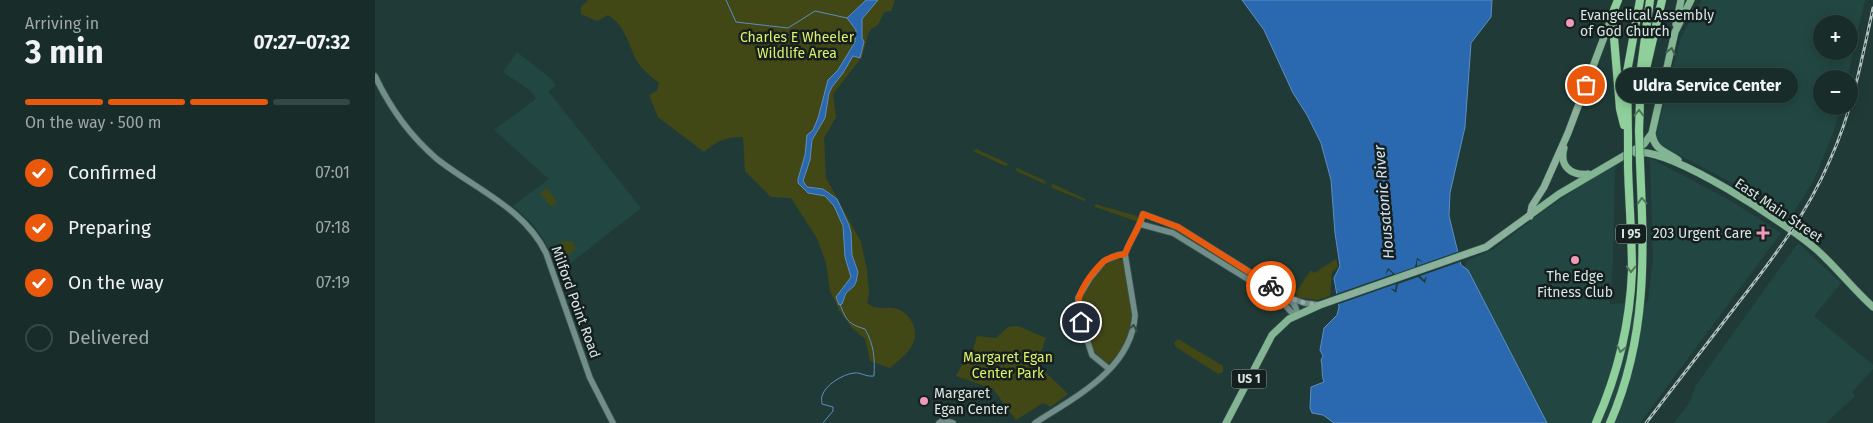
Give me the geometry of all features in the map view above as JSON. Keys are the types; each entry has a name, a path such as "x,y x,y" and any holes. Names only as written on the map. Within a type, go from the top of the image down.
{"highway":[{"path":"1617,0 1613,12 1620,109 1627,137"},
{"name":"I 95","path":"1596,423 1616,369 1629,301 1632,261 1627,137 1627,72 1640,0"},
{"name":"I 95","path":"1610,423 1629,369 1641,302 1643,259 1639,131 1640,94 1641,68 1650,0"},
{"path":"1640,94 1662,0"}],"main road":[{"path":"1530,216 1531,206 1544,188 1565,141 1613,12 1623,0"},
{"path":"1652,133 1675,32 1675,14 1680,0"},
{"path":"1675,32 1691,0"},
{"name":"US 1","path":"1226,423 1272,335 1283,323 1297,314 1323,304 1470,253 1490,244 1559,194 1644,144 1652,133"},
{"name":"East Main Street","path":"1652,133 1656,146 1802,237 1873,307"},
{"path":"1565,141 1563,158 1567,168 1577,174 1592,174"},
{"name":"East Main Street","path":"1625,155 1641,151 1650,152 1685,165"}],"street":[{"name":"Milford Point Road","path":"375,76 396,114 424,147 451,169 512,210 535,234 546,253 590,378 613,423"},
{"path":"1035,423 1094,384 1129,344 1135,315 1125,254 1143,214 1178,227 1288,298 1304,304 1323,304"},
{"path":"1140,224 1167,231 1267,291 1291,312 1297,314"},
{"path":"1167,231 1171,224"},
{"path":"1109,369 1092,355 1081,322 1078,298 1090,278 1104,261 1125,254"},
{"path":"1288,298 1295,306 1297,314"},
{"path":"941,422 953,423"}],"shaded area":[{"path":"1702,0 1865,0 1858,31 1858,15 1813,15 1813,60 1851,60 1849,70 1813,70 1813,115 1838,115 1814,180 1787,222 1767,203 1746,190 1660,145 1656,134 1681,37"},
{"path":"517,52 550,78 556,86 548,91 641,208 559,272 543,238 533,224 513,206 549,179 494,130 536,99 531,91 503,72"},
{"path":"1650,158 1731,201 1781,233 1640,423 1547,423 1468,270 1464,268 1467,261 1494,249 1546,209 1615,166 1610,304 1648,302 1653,258"},
{"path":"1798,243 1841,283 1814,316 1873,365 1873,369 1852,392 1855,396 1826,423 1674,423 1690,402 1696,385"}],"green space":[{"name":"Charles E Wheeler Wildlife Area","path":"588,0 895,0 891,11 884,12 878,25 872,28 868,34 862,57 833,94 836,117 824,138 826,178 861,242 867,270 869,293 867,303 880,308 896,308 908,316 913,324 915,338 913,344 906,354 890,368 870,361 865,339 852,328 839,310 830,291 826,263 818,240 791,198 771,197 745,171 743,137 722,140 704,152 658,117 649,95 657,91 659,83 639,64 626,35 614,19 608,15 597,21 581,14 581,7"},
{"path":"976,149 1008,165 1005,166 973,151"},
{"path":"1017,168 1045,181 1045,184 1018,172 1015,169"},
{"path":"1053,184 1085,199 1085,201 1052,188"},
{"path":"547,188 557,202 551,207 540,193"},
{"path":"1095,204 1137,216 1139,219 1136,221 1095,207"},
{"path":"1172,227 1266,285 1266,287 1263,288 1171,229"},
{"path":"562,241 573,242 576,249 565,257 558,246"},
{"path":"1118,258 1124,261 1131,303 1130,327 1120,351 1109,364 1091,346 1083,320 1081,301 1085,288 1094,275"},
{"path":"1336,259 1338,267 1332,272 1330,296 1317,300 1296,297 1297,294 1295,293 1311,270 1314,273"},
{"name":"Margaret Egan Center Park","path":"1018,326 1046,338 1037,364 1068,394 1051,407 1043,403 1016,420 993,389 956,376 969,352 972,353 977,336 996,338 1008,327"},
{"path":"1178,339 1223,366 1223,372 1218,374 1176,347 1174,343"}],"water":[{"path":"866,0 878,0 862,19 862,38 864,42 860,58 853,56 829,93 825,118 812,140 810,160 803,181 807,187 823,189 837,199 849,225 852,255 858,272 854,286 846,293 842,304 839,305 836,297 851,277 845,257 843,226 834,206 825,196 808,193 798,183 798,179 805,155 807,135 813,130 818,118 828,80 838,70 855,42 856,30 847,18"},
{"name":"Housatonic River","path":"1242,0 1492,0 1491,17 1471,43 1465,127 1450,193 1449,216 1461,265 1468,270 1547,423 1334,423 1323,415 1312,413 1310,408 1311,387 1324,382 1321,360 1323,356 1320,350 1324,328 1337,315 1339,307 1334,278 1340,266 1335,233 1331,180 1321,143 1293,93 1264,30"}],"pier":[{"path":"1460,251 1463,261 1420,276 1424,280 1427,276 1425,283 1418,277 1398,284 1396,293 1390,288 1395,290 1396,284 1336,305 1333,295 1393,274 1389,270 1385,275 1388,268 1395,274 1415,267 1417,258 1423,262 1417,260 1417,266"}],"waterway":[{"path":"726,0 736,22 788,28 815,11 847,18"},
{"path":"823,423 833,411 833,407 822,404 824,392 831,384 850,374 857,373 874,376 873,352 868,335 865,329 848,321 840,304"}],"railway":[{"path":"1646,423 1763,271 1811,199 1838,142 1856,85 1873,8"}],"way so far":[{"path":"1271,286 1288,298 1304,304 1320,305 1477,251 1490,244 1530,216 1531,206 1544,188 1586,85"}],"place":[{"name":"Evangelical Assembly of God Church","path":"1570,23"},
{"name":"Uldra Service Center","path":"1586,85"},
{"name":"203 Urgent Care","path":"1763,233"},
{"name":"The Edge Fitness Club","path":"1575,260"},
{"name":"Margaret Egan Center","path":"924,401"}],"route":[{"path":"1081,322 1078,298 1082,290 1104,261 1125,254 1140,226 1143,214 1178,227 1271,286"}]}
